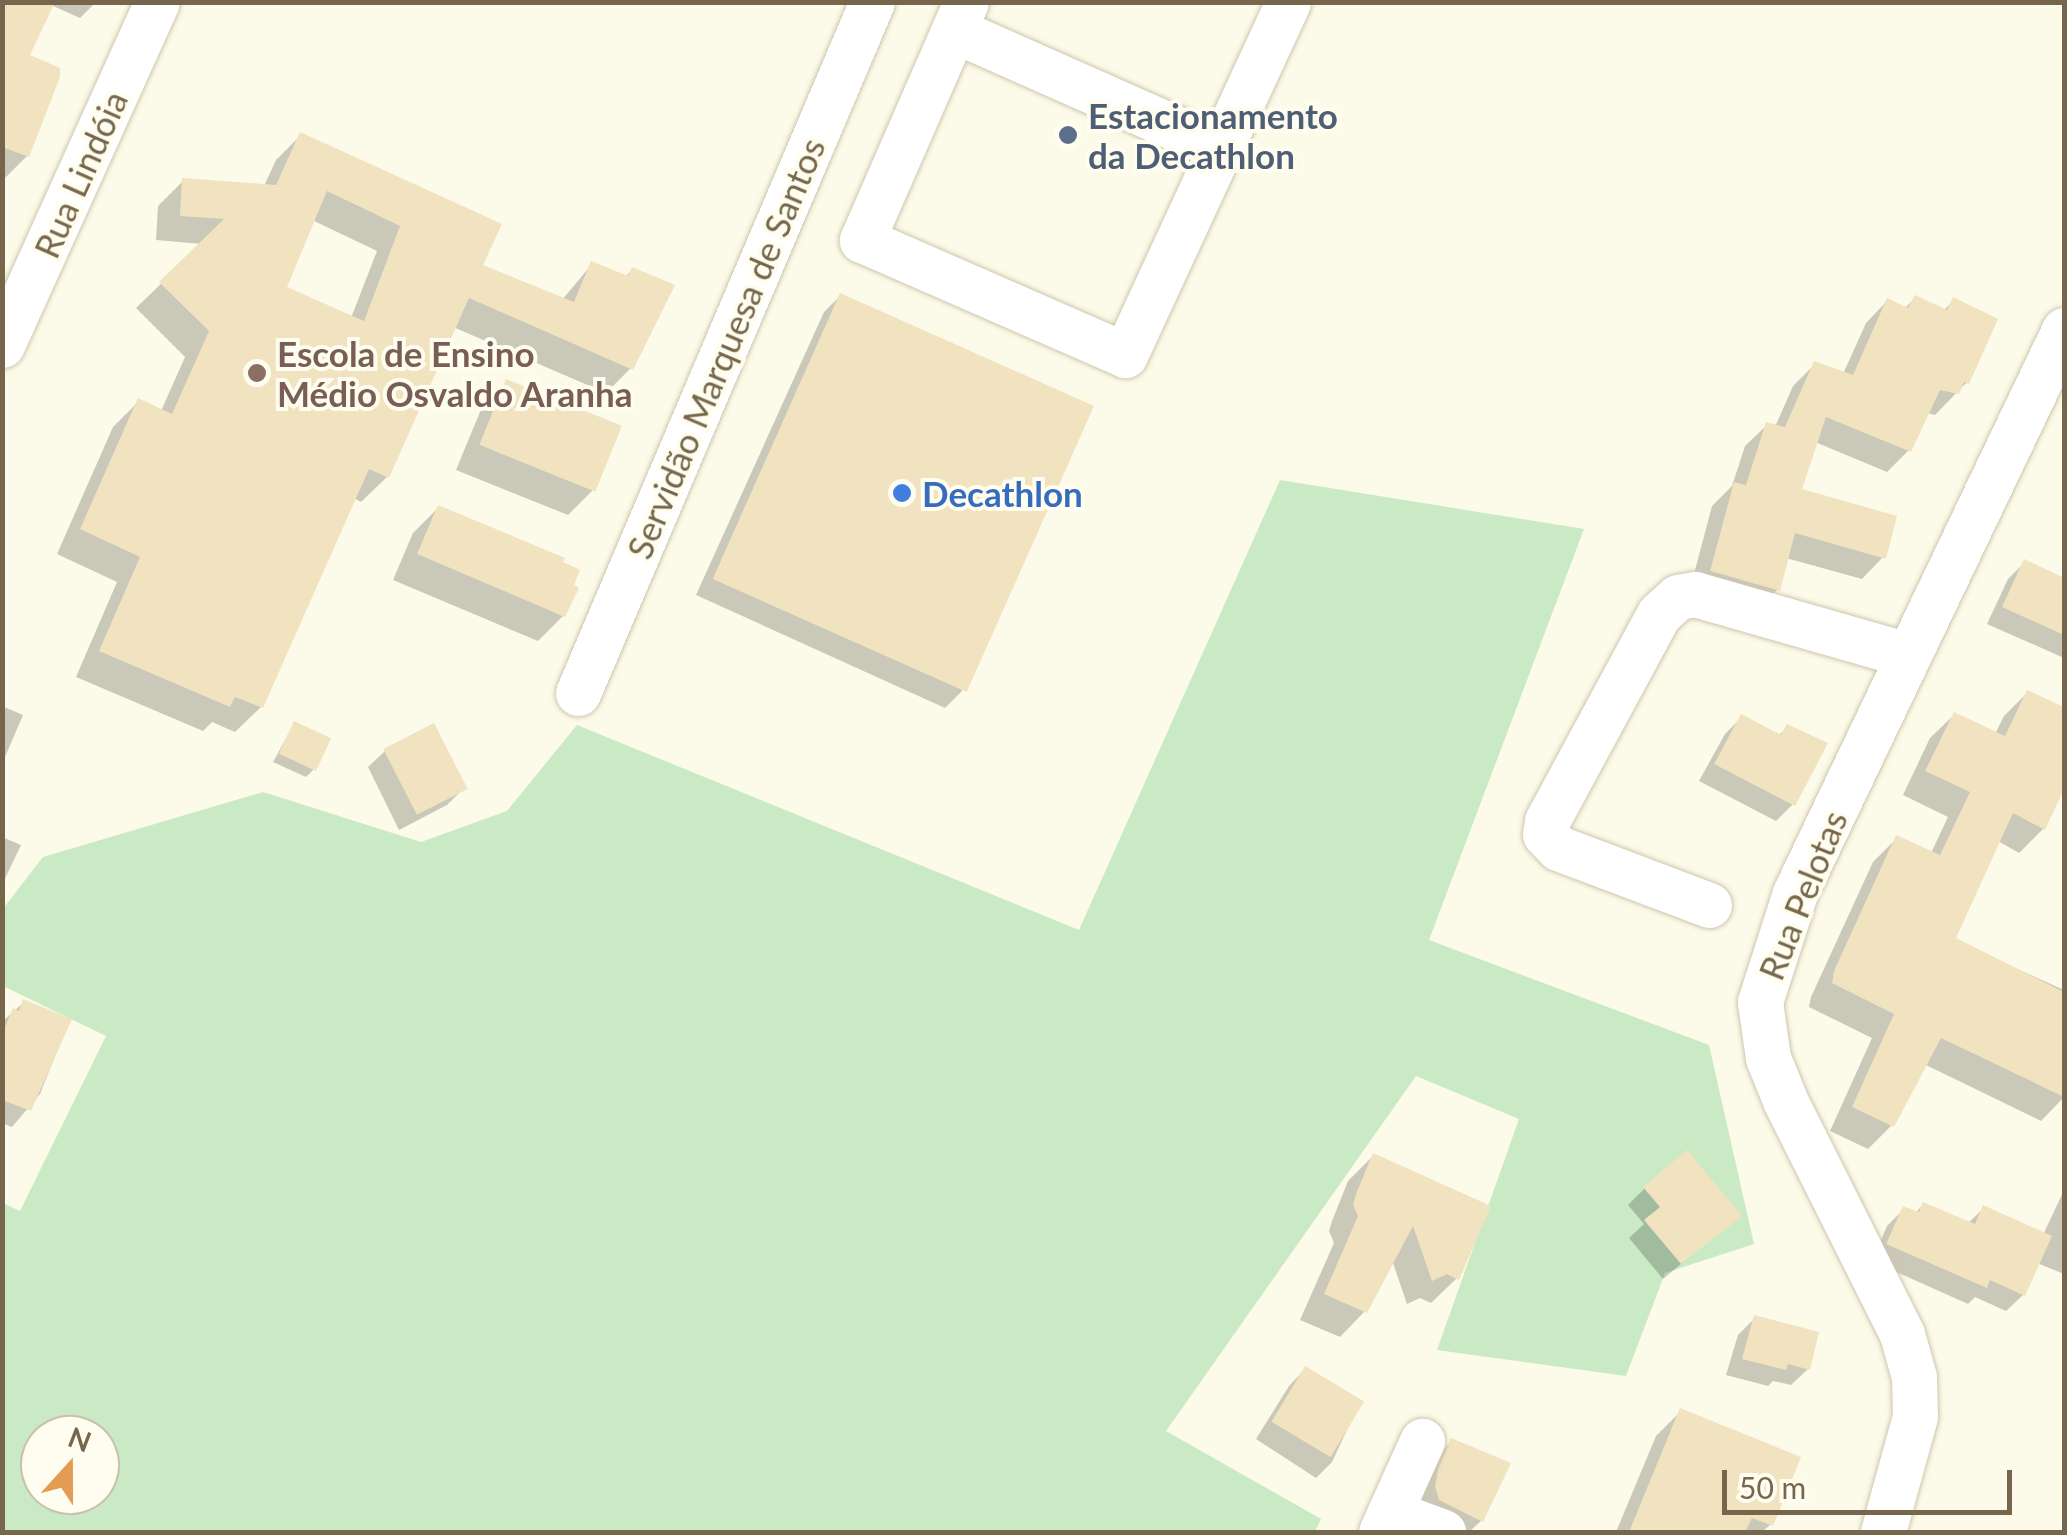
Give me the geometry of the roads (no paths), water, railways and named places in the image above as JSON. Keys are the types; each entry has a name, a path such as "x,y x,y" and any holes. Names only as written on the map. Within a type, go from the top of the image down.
{"street":[{"name":"Rua Lindóia","path":"2,345 157,2"},
{"name":"Servidão Marquesa de Santos","path":"578,692 872,2"},
{"path":"1220,148 960,16 862,240 1125,355 1288,2"},
{"name":"Rua Pelotas","path":"1883,1532 1915,1417 1914,1377 1902,1334 1779,1086 1768,1058 1760,1002 1795,893 2064,330"},
{"path":"1710,905 1558,848 1545,834 1547,821 1658,614 1678,597 1695,594 1908,655"},
{"path":"1422,1441 1385,1522 1442,1532"}],"place":[{"name":"Estacionamento da Decathlon","path":"1068,135"},
{"name":"Escola de Ensino Médio Osvaldo Aranha","path":"257,373"},
{"name":"Decathlon","path":"902,493"}]}
